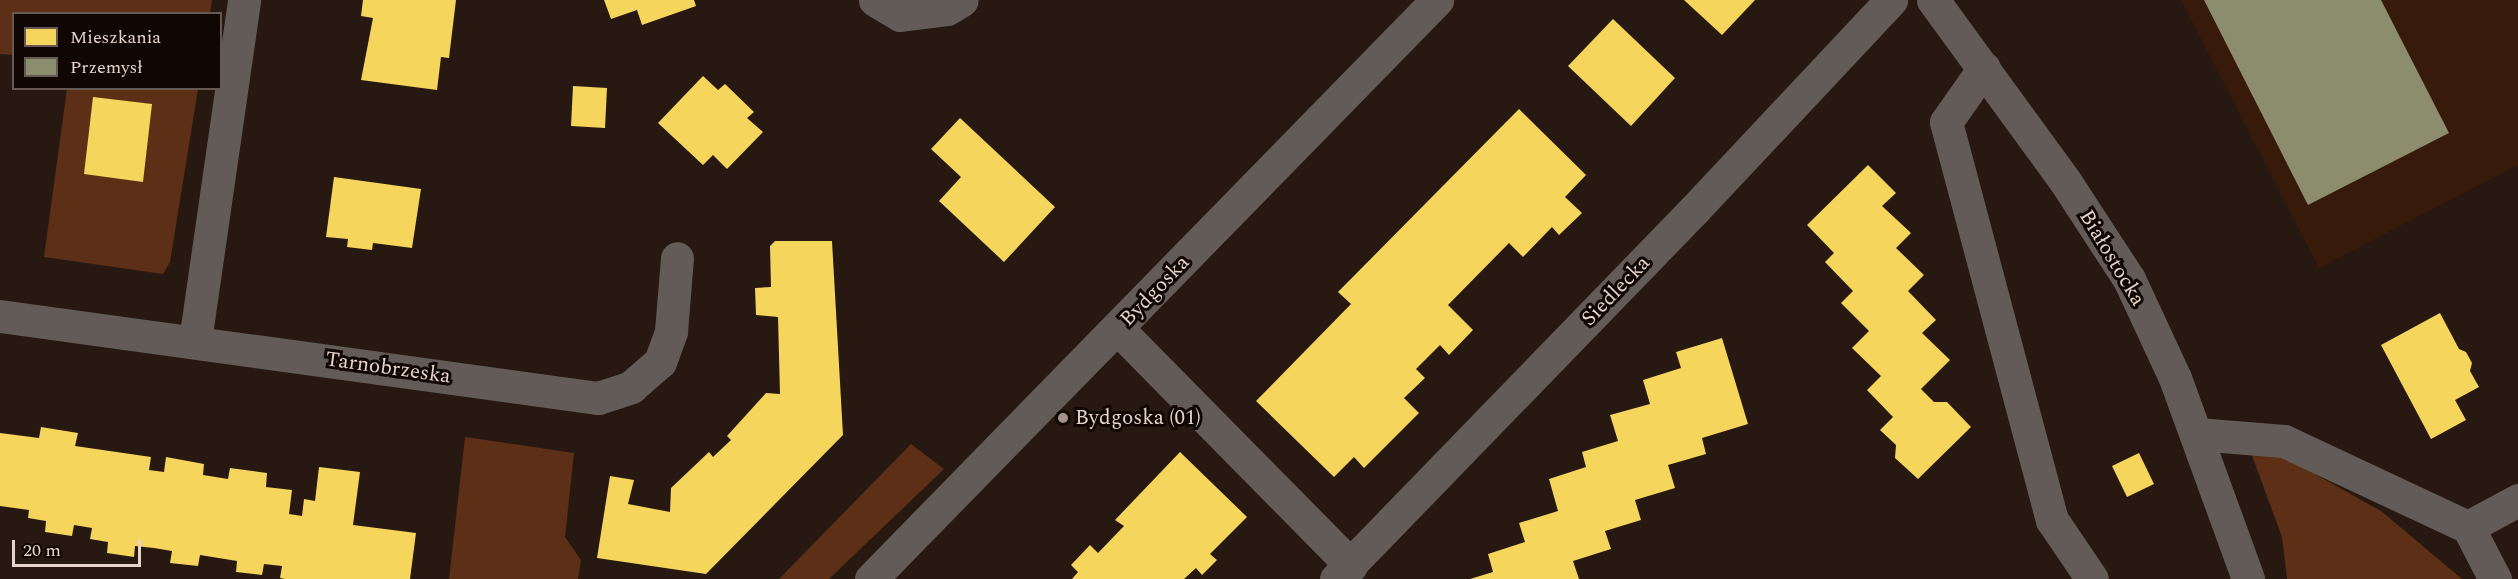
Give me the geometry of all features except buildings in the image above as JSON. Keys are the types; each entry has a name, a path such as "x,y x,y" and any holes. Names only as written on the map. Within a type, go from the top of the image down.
{"street":[{"path":"195,341 244,0"},
{"path":"875,0 900,15 946,9 962,0"},
{"name":"Bydgoska","path":"871,579 1118,330 1437,0"},
{"name":"Siedlecka","path":"1343,572 1891,0"},
{"name":"Białostocka","path":"1933,0 1984,68 2129,279 2197,434 2248,579"},
{"path":"1984,68 1946,122 2052,520 2092,579"},
{"name":"Tarnobrzeska","path":"0,316 598,398 631,387 660,362 671,331 678,258"},
{"path":"1118,330 1343,572"},
{"path":"2197,434 2284,441 2468,527 2495,579"},
{"path":"2468,527 2518,500"}],"shaded area":[{"path":"0,0 212,0 210,12 12,12 12,55 0,54"},
{"path":"2181,0 2518,0 2518,165 2319,268"},
{"path":"67,90 198,90 170,262 163,274 44,257"},
{"path":"465,437 574,453 565,537 581,560 578,579 449,579"},
{"path":"911,444 944,469 829,579 779,579"},
{"path":"2250,450 2284,457 2381,511 2462,579 2287,579 2282,537"}],"place":[{"name":"Bydgoska (01)","path":"1063,418"}]}
